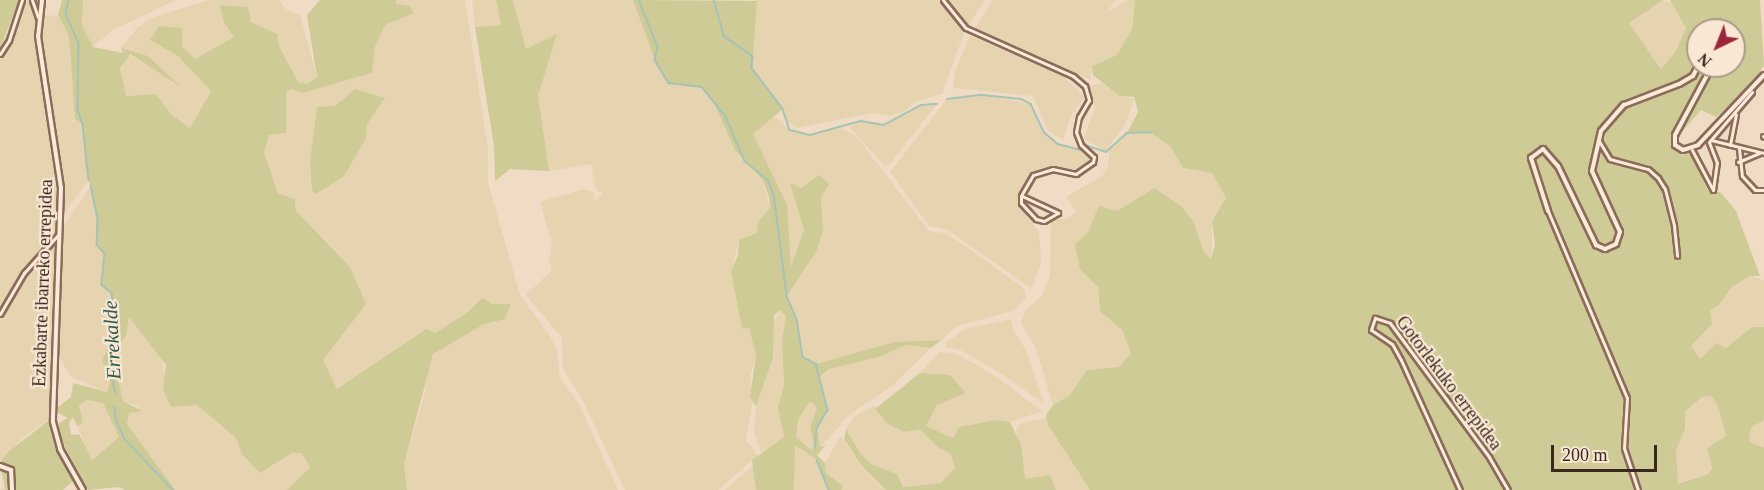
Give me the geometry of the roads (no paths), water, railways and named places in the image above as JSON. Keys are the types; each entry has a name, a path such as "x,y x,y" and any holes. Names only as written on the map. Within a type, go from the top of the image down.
{"street":[{"path":"0,54 9,40 22,0"},
{"path":"32,0 38,17"},
{"name":"Ezkabarte ibarreko errepidea","path":"42,0 38,17 39,45 60,174 53,423 60,449 83,490"},
{"path":"943,0 966,28 1082,81 1089,100 1079,117 1076,132 1081,145 1094,157 1093,162 1076,174 1053,169 1034,175 1021,196 1021,203 1036,219 1044,221 1058,213 1021,196"},
{"path":"1711,139 1736,115 1764,75"},
{"path":"1638,490 1624,448 1627,398 1548,211 1532,158 1543,149 1558,166 1596,245 1605,249 1616,244 1620,232 1592,171 1599,140 1606,123 1624,105 1679,84 1688,78"},
{"path":"1706,78 1674,140 1683,150 1692,150 1752,92"},
{"path":"1730,146 1736,115"},
{"path":"1692,150 1713,190 1717,163 1711,139"},
{"path":"1711,139 1762,153"},
{"path":"1599,140 1610,159 1647,169 1658,178 1665,189 1674,226 1677,256"},
{"path":"1739,148 1738,162 1742,176 1755,190 1762,191 1764,197"},
{"path":"1738,162 1762,153"},
{"path":"0,314 24,273 57,236"},
{"name":"Gotorlekuko errepidea","path":"1460,490 1401,360 1392,344 1371,330 1375,318 1390,323 1468,426 1508,490"},
{"path":"0,466 11,470 12,490"}],"waterway":[{"name":"Errekalde","path":"69,0 66,14 79,43 78,111 83,124 89,180"},
{"path":"639,0 658,47 655,60 669,83 702,87 726,117 745,161 768,180 774,194 787,296 797,319 803,357 816,364 828,410 817,429 815,448"},
{"path":"714,0 724,36 753,56 752,68 783,109 790,130 810,135 861,121 884,125 921,105 937,104"},
{"path":"947,99 982,95 1021,99 1031,104 1044,132 1058,144 1080,150"},
{"path":"1088,146 1106,152 1127,133 1151,132"},
{"name":"Errekalde","path":"91,186 98,219 97,245 105,254 102,285 112,293 116,333 109,361 116,393"},
{"name":"Errekalde","path":"115,407 116,419 125,439 173,490"},
{"path":"817,460 829,490"}]}
